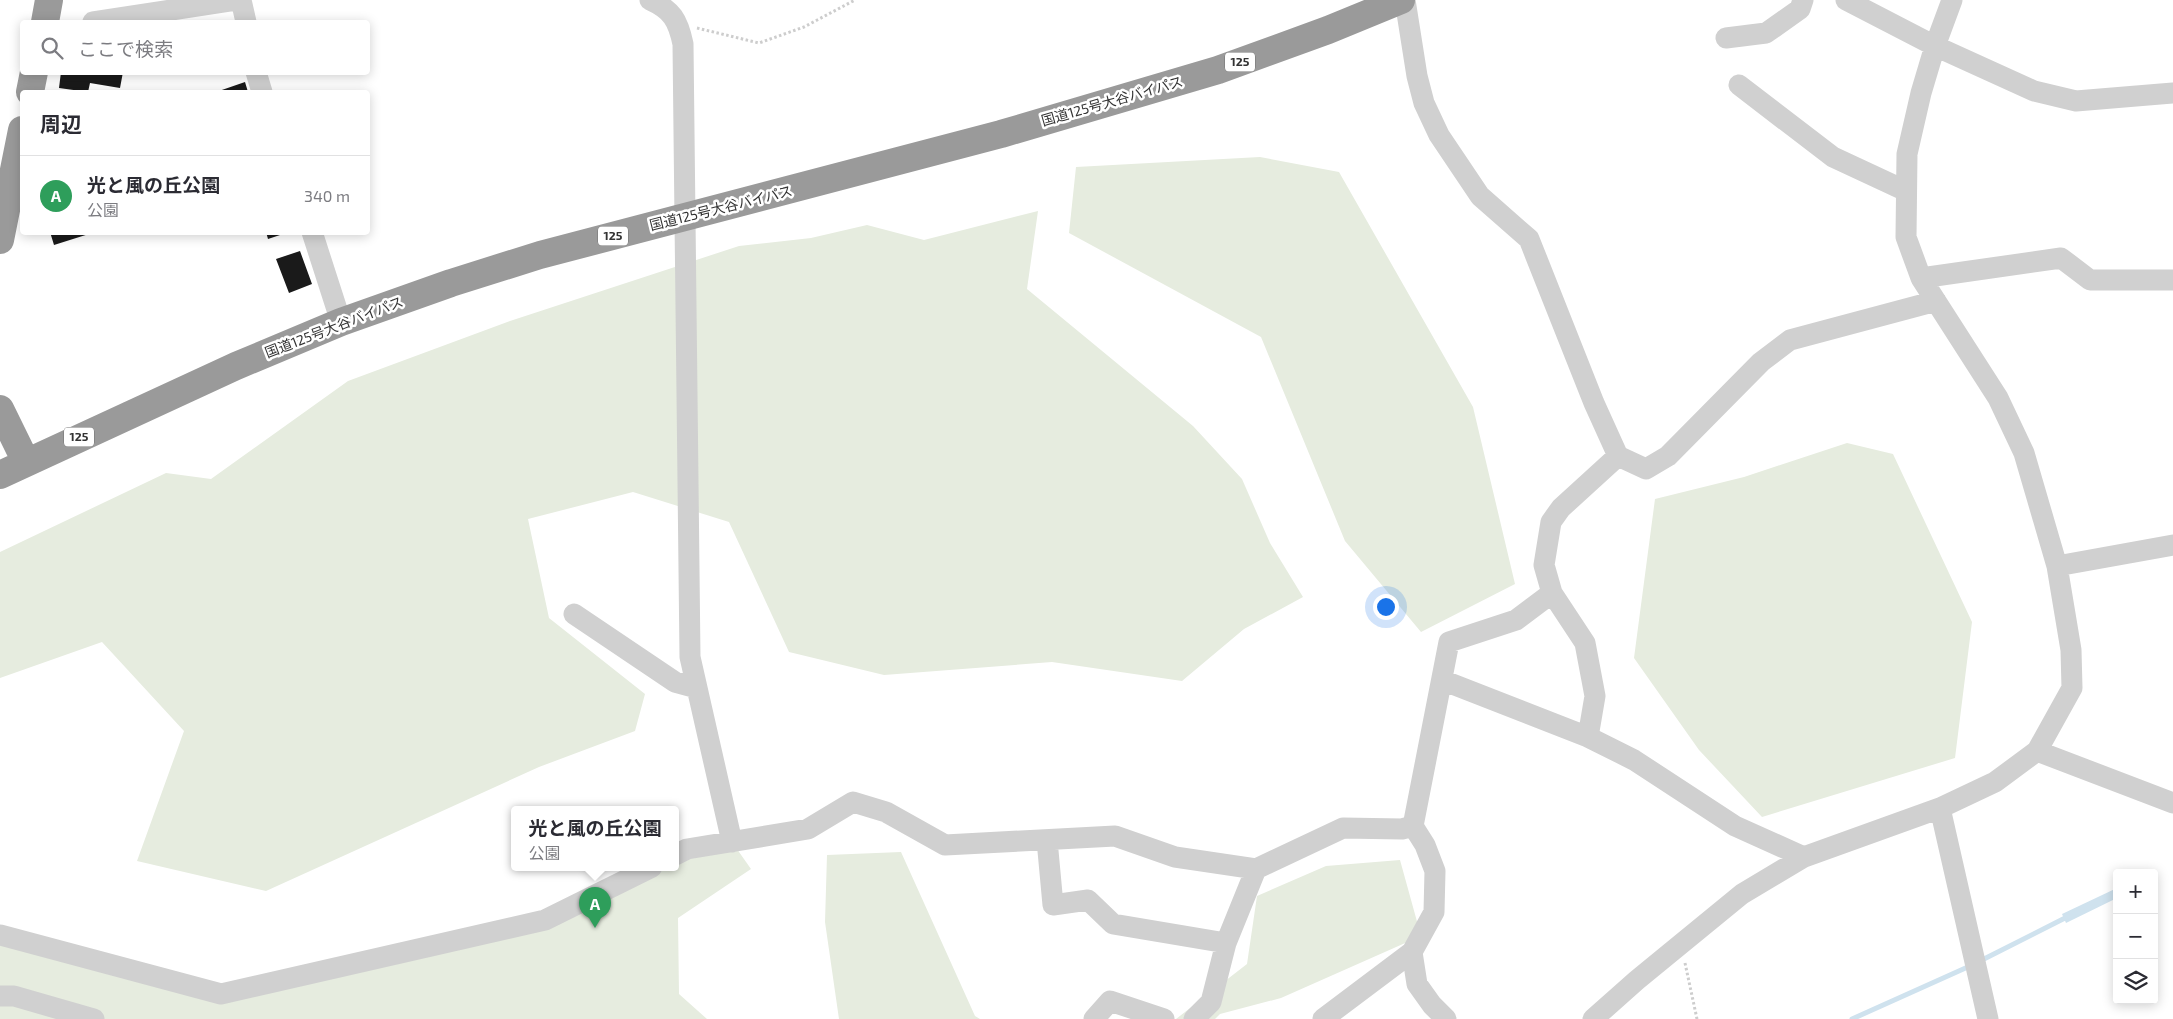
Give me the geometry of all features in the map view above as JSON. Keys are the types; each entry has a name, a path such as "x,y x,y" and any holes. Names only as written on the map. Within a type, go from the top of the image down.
{"highway":[{"path":"45,20 50,0"},
{"name":"国道125号大谷バイパス","path":"26,462 236,366 341,322 451,283 540,255 1001,134 1208,73 1328,30 1403,0"},
{"path":"30,90 33,75"},
{"path":"0,240 20,140"},
{"path":"0,409 26,462"},
{"name":"125","path":"0,475 26,462"}],"street":[{"path":"106,20 236,0"},
{"path":"241,0 246,20"},
{"path":"650,0 672,13 683,44 690,657 732,842"},
{"path":"1403,0 1424,103 1439,136 1480,196 1529,238 1594,402 1618,456 1646,469 1668,456 1761,362 1790,340 1936,301"},
{"path":"1726,38 1766,33 1800,9 1803,0"},
{"path":"1846,0 1934,46 2034,91 2076,101 2173,93"},
{"path":"1593,1019 1681,943 1742,894 1804,857 1940,808 1995,782 2037,752 2072,688 2071,650 2057,566 2024,453 1998,398 1921,278 1906,237 1907,154 1934,46 1952,0"},
{"path":"257,75 261,90"},
{"path":"1739,85 1833,157 1906,191"},
{"path":"313,235 341,322"},
{"path":"1921,278 2062,258 2090,280 2173,280"},
{"path":"1588,737 1595,696 1585,643 1552,593 1544,565 1551,522 1561,508 1618,456"},
{"path":"2057,566 2173,545"},
{"path":"1323,1019 1412,952 1434,912 1435,871 1425,845 1413,826 1449,642 1516,620 1552,593"},
{"path":"574,614 675,682 697,688"},
{"path":"1442,680 1588,737 1634,760 1735,826 1804,857"},
{"path":"2037,752 2173,804"},
{"path":"679,853 687,849 808,828 853,802 886,812 945,845 1115,836 1175,857 1256,869 1343,828 1402,829 1413,826"},
{"path":"1940,808 1988,1019"},
{"path":"1046,840 1052,904 1088,900 1113,924 1226,944"},
{"path":"1194,1019 1211,1002 1226,944 1256,869"},
{"path":"0,935 221,994 545,920 644,871"},
{"path":"1412,952 1417,984 1432,1005 1446,1019"},
{"path":"0,996 14,996 94,1019"},
{"path":"1094,1019 1110,1001 1164,1019"}],"path":[{"path":"677,23 759,43 804,27 855,0"},
{"path":"1681,943 1697,1019"}],"shaded area":[{"path":"1260,157 1339,172 1473,407 1515,584 1421,632 1345,541 1261,337 1069,233 1076,167"},
{"path":"1038,211 1027,289 1193,426 1242,479 1270,543 1303,597 1244,629 1182,681 1052,662 884,675 789,652 729,522 633,492 528,519 549,618 645,694 635,731 539,767 266,891 137,861 184,731 102,642 0,678 0,552 166,473 211,479 348,381 510,321 739,246 811,238 867,225 924,240"},
{"path":"1847,443 1893,454 1972,622 1955,758 1762,817 1699,750 1634,658 1655,499 1744,477"},
{"path":"732,842 751,869 678,918 679,994 707,1019 0,1019 0,935 221,994 545,920 644,871 679,871 679,854"},
{"path":"901,852 975,1016 980,1019 839,1019 825,922 827,855"},
{"path":"1400,860 1421,936 1281,998 1220,1014 1215,1019 1176,1019 1247,964 1257,896 1326,866"}],"water":[{"path":"2113,890 2113,900 2066,923 2062,914"}],"building":[{"path":"61,75 122,75 120,88 90,83 88,90 59,88"},
{"path":"245,82 247,90 222,90"},
{"path":"51,235 86,235 54,245"},
{"path":"267,235 280,235 268,239"},
{"path":"300,251 312,284 289,293 276,259"}],"waterway":[{"path":"1980,961 2069,916"},
{"path":"1852,1019 1970,966"}],"place":[{"name":"光と風の丘公園","path":"595,928"}]}
